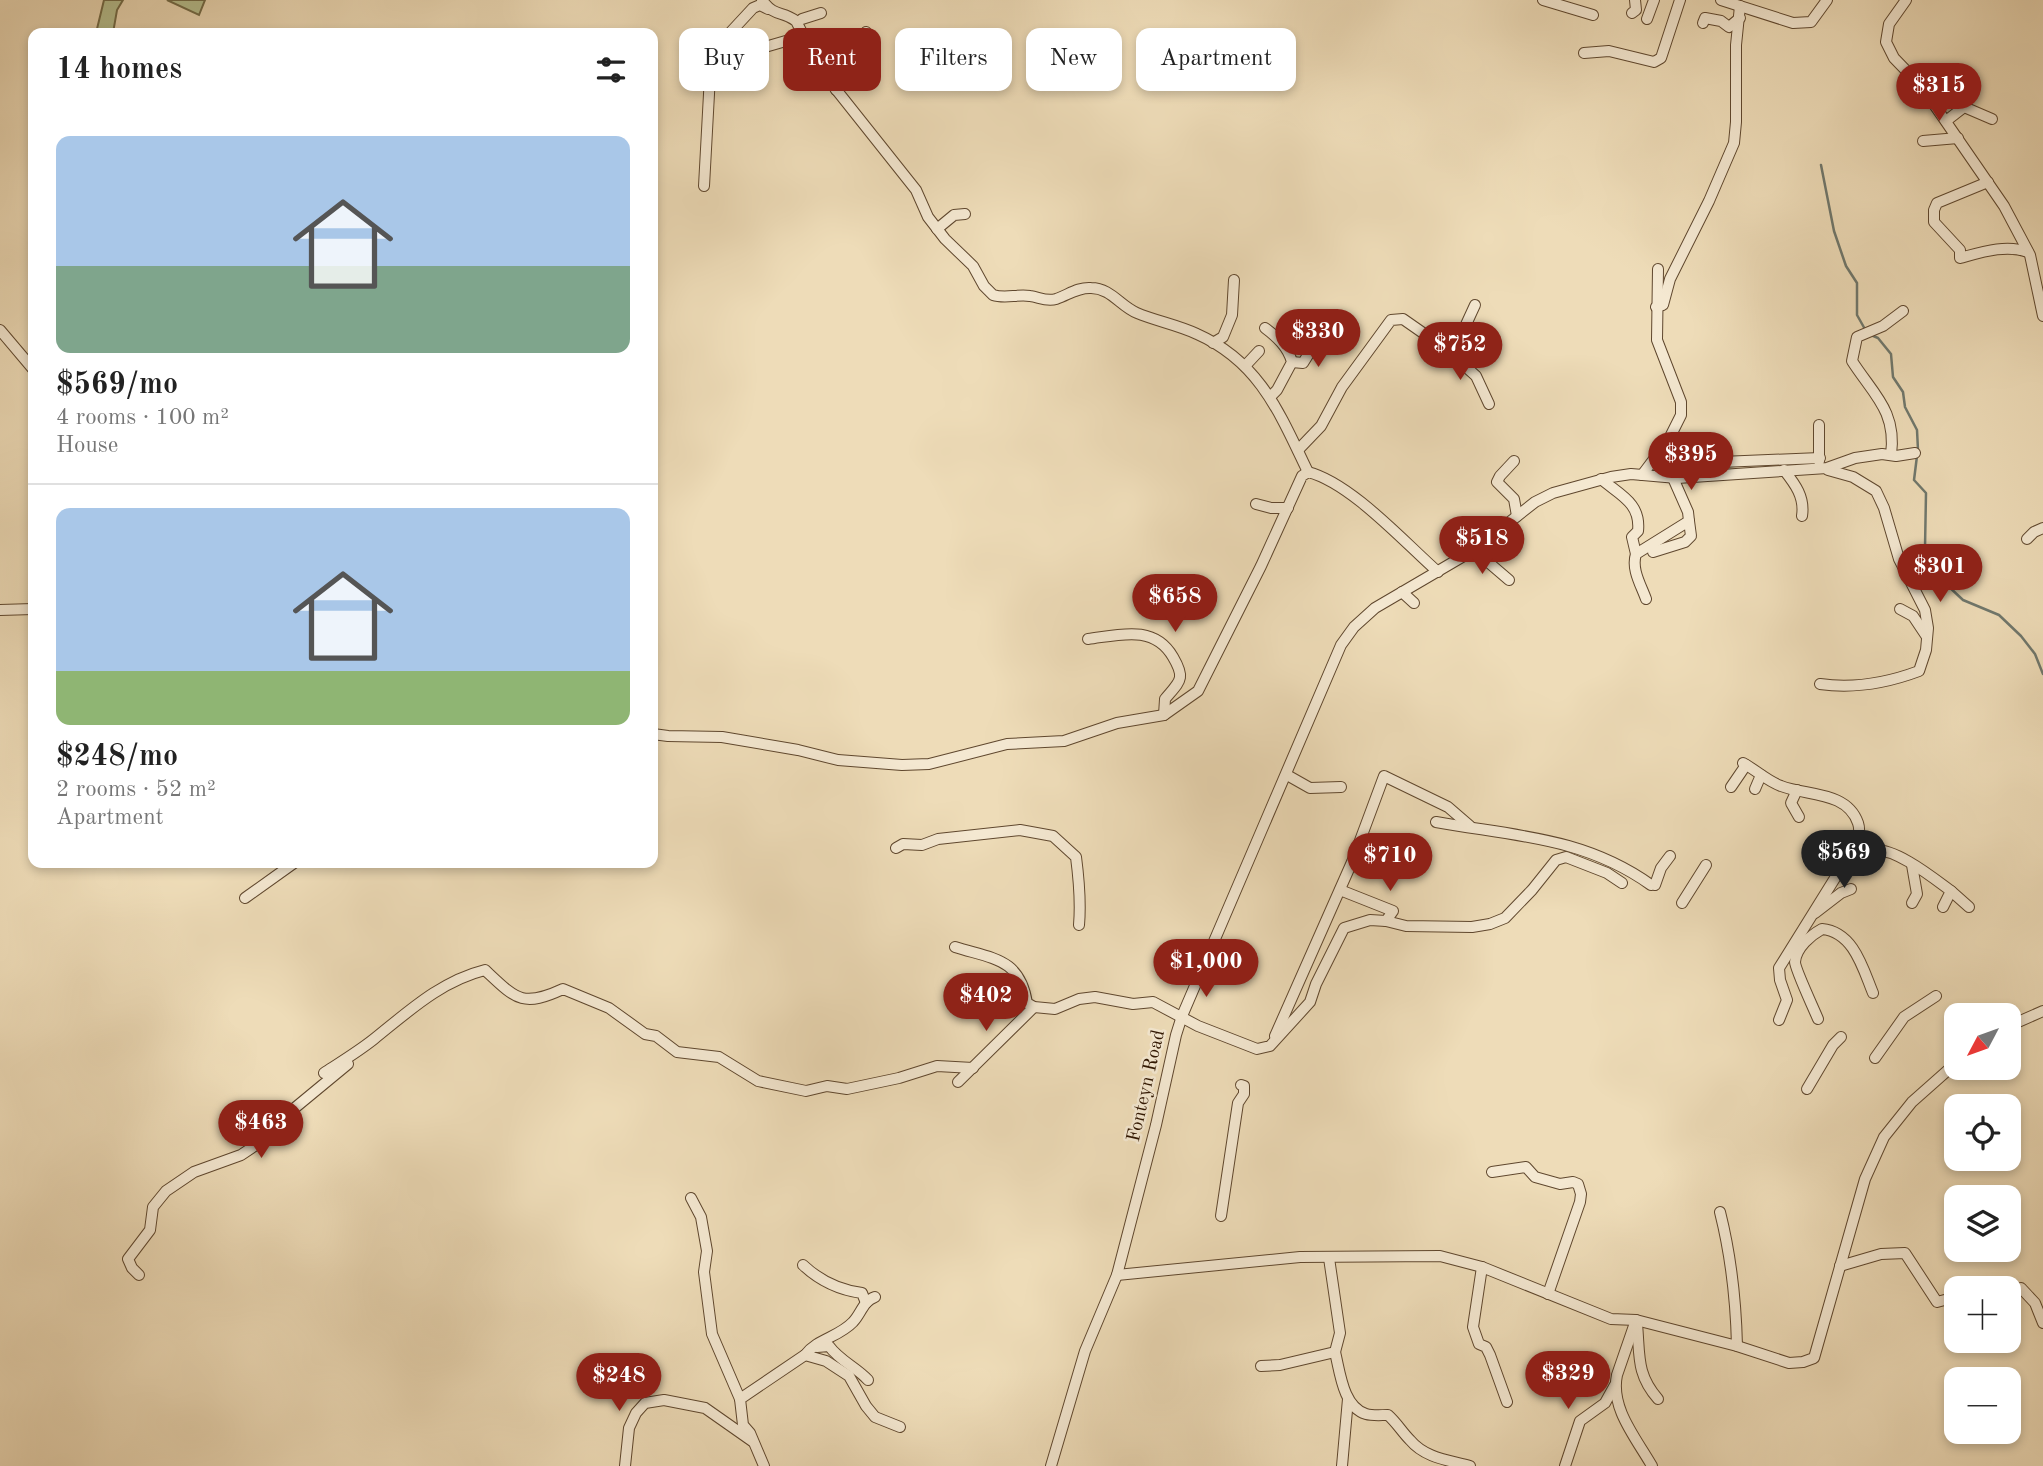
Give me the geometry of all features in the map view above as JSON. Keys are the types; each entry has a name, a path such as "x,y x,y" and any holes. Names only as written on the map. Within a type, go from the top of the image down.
{"street":[{"path":"1543,0 1593,15"},
{"path":"1632,13 1636,10 1635,0"},
{"path":"1647,19 1654,0"},
{"path":"1584,53 1609,51 1654,62 1661,58 1680,0"},
{"path":"1721,0 1740,6 1753,5 1793,23 1811,22 1827,0"},
{"path":"1906,0 1889,24 1886,43 1894,58 1922,87 2004,206 2028,252 2043,316"},
{"path":"704,186 711,57 714,50 753,8 760,5 765,4 773,13 789,15 813,27"},
{"path":"1656,307 1663,305 1670,279 1734,143 1737,122 1736,45 1740,6"},
{"path":"799,20 821,13"},
{"path":"1703,23 1705,18 1710,18 1729,27 1740,18"},
{"path":"799,20 801,28"},
{"path":"837,91 916,190 928,217 937,229 973,266 984,286 993,295 1027,295 1044,300 1055,299 1085,288 1094,288 1110,292 1134,312 1198,334 1213,343 1245,366 1270,396 1308,471 1323,476 1355,498 1438,572"},
{"path":"1946,121 1964,107 1992,119"},
{"path":"1923,141 1958,138"},
{"path":"1988,182 1937,203 1934,222 1960,250 1960,258 2016,247 2028,252"},
{"path":"937,229 954,215 965,214"},
{"path":"1642,475 1669,439 1681,415 1681,402 1657,340 1658,269"},
{"path":"1213,343 1223,337 1232,315 1234,280"},
{"path":"1452,355 1475,305"},
{"path":"1891,455 1892,429 1883,406 1872,386 1852,361 1857,337 1883,326 1903,311"},
{"path":"1298,450 1321,426 1342,387 1391,320 1403,319 1452,355 1476,376 1489,404"},
{"path":"1265,328 1280,340 1292,362 1277,390 1270,396"},
{"path":"0,330 28,363"},
{"path":"1464,331 1481,338"},
{"path":"1292,362 1303,363 1321,334"},
{"path":"1245,366 1259,351"},
{"path":"1819,425 1822,466"},
{"path":"1657,456 1827,468 1855,458 1915,453"},
{"path":"1514,461 1497,482 1514,499 1517,516"},
{"path":"1509,580 1474,551 1535,502 1553,493 1631,474 1673,478 1822,466 1853,477 1876,491 1884,508 1899,559 1926,610 1927,637 1919,671 1898,679 1858,686 1820,684"},
{"path":"1783,470 1800,494 1802,516"},
{"path":"658,735 722,737 838,760 902,765 929,764 1007,744 1063,741 1117,723 1164,715 1198,691 1261,566 1301,476 1308,471"},
{"path":"1653,552 1685,542 1691,536 1688,512 1673,478"},
{"path":"1601,480 1629,499 1637,513 1638,531 1632,537 1636,554 1634,561 1646,599"},
{"path":"1256,503 1271,508 1288,509"},
{"path":"1636,554 1689,522"},
{"path":"2028,539 2043,528"},
{"name":"Fonteyn Road","path":"1051,1466 1085,1351 1117,1275 1182,1016 1341,645 1354,627 1375,608 1474,551"},
{"path":"1402,592 1413,603"},
{"path":"0,610 28,609"},
{"path":"1900,609 1913,616 1927,637"},
{"path":"1088,639 1135,633 1157,638 1167,647 1180,669 1181,680 1165,699 1164,715"},
{"path":"1731,787 1745,764 1782,786 1838,800 1848,807 1860,830 1853,851 1779,968 1787,1000 1779,1020"},
{"path":"1287,775 1310,788 1341,787"},
{"path":"1755,789 1760,775"},
{"path":"1270,1046 1340,890 1384,776 1448,807 1470,827"},
{"path":"1797,790 1791,803 1799,817"},
{"path":"1436,822 1518,833 1578,848 1618,863 1653,885 1670,856"},
{"path":"896,848 903,844 922,845 938,839 1020,830 1054,836 1076,857 1077,884 1082,896 1079,925"},
{"path":"1845,862 1870,849 1884,850 1951,891 1969,907"},
{"path":"955,947 999,960 1012,967 1024,983 1027,1003 1034,1007 1055,1009 1079,999 1095,997 1133,1004 1153,1002 1198,1026 1257,1049 1270,1046 1310,1002 1344,928 1370,920 1406,926 1490,924 1505,918 1556,860 1566,857 1607,873 1622,883"},
{"path":"1682,903 1706,865"},
{"path":"1912,865 1917,894 1912,903"},
{"path":"245,898 287,868"},
{"path":"1809,918 1841,893 1851,889"},
{"path":"1340,890 1393,911 1386,921"},
{"path":"1943,907 1951,891"},
{"path":"1818,1019 1795,965 1805,942 1822,929 1830,929 1856,952 1873,993"},
{"path":"139,1275 128,1259 150,1230 153,1207 166,1191 194,1172 241,1155 268,1137 277,1130 285,1116 307,1100 418,1001 467,974 485,970 504,988 525,1000 540,1000 563,989 608,1008 645,1034 656,1036 677,1052 719,1058 758,1081 806,1091 827,1086 847,1090 899,1079 937,1066 973,1068"},
{"path":"1875,1058 1904,1017 1936,996"},
{"path":"958,1082 1034,1007"},
{"path":"2021,1021 2043,1011"},
{"path":"1807,1089 1833,1045 1841,1037"},
{"path":"324,1073 373,1039"},
{"path":"1117,1275 1287,1259 1440,1256 1482,1267 1611,1319 1636,1320 1737,1346 1789,1363 1803,1362 1814,1358 1865,1179 1884,1137 1912,1102 1944,1074"},
{"path":"1221,1216 1238,1103 1244,1094 1244,1086 1241,1085"},
{"path":"1492,1172 1526,1167 1535,1177 1560,1184 1578,1184 1580,1202 1548,1294"},
{"path":"691,1198 701,1217 707,1251 704,1272 712,1334 740,1399 743,1424 750,1433 764,1466"},
{"path":"1720,1212 1728,1244 1737,1346"},
{"path":"1840,1266 1881,1254 1905,1253 1937,1302 1944,1300"},
{"path":"1329,1258 1340,1333 1335,1352 1348,1399 1342,1466"},
{"path":"803,1265 817,1278 852,1292 862,1293 870,1300 852,1323 836,1335 813,1345 805,1354"},
{"path":"1482,1267 1473,1327 1479,1344 1486,1348 1490,1355 1507,1402"},
{"path":"2021,1288 2035,1303 2043,1323"},
{"path":"1565,1466 1580,1421 1605,1403 1615,1384 1636,1320"},
{"path":"1636,1320 1639,1361 1646,1385 1658,1399"},
{"path":"740,1399 817,1347 829,1346 847,1366 860,1372 868,1380"},
{"path":"1261,1366 1280,1365 1335,1352"},
{"path":"805,1354 826,1361 849,1376 875,1417 900,1427"},
{"path":"1615,1384 1617,1404 1652,1466"},
{"path":"1348,1399 1362,1413 1370,1416 1388,1415 1410,1441 1430,1456 1470,1466"},
{"path":"625,1466 629,1428 636,1413 645,1403 654,1401 664,1400 705,1408 752,1441"}],"green space":[{"path":"104,0 123,0 117,10 114,28 97,28"},
{"path":"167,0 205,0 199,15"}],"waterway":[{"path":"1821,165 1834,231 1846,266 1857,283 1857,315 1866,331"},
{"path":"1871,335 1878,338 1891,354 1893,377 1903,392 1905,407 1917,430 1918,450"},
{"path":"1917,456 1914,480 1926,493 1925,548 1930,569 1963,600 1999,615 2035,654 2043,674"}]}
